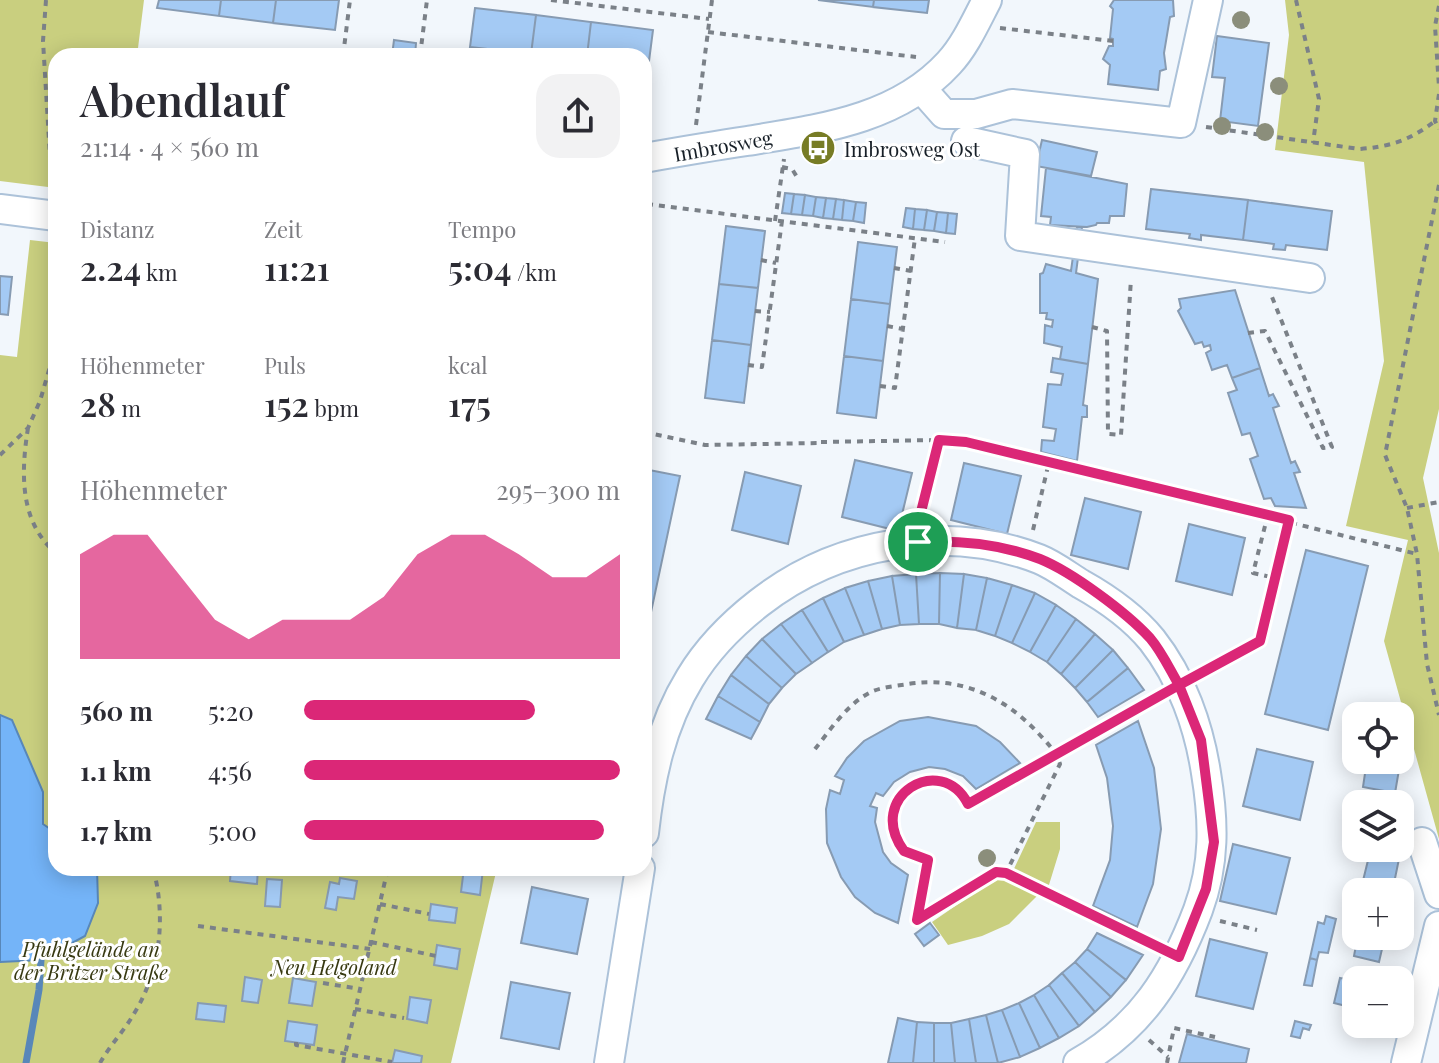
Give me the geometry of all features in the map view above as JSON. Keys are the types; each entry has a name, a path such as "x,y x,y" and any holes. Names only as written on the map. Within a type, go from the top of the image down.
{"street":[{"name":"Imbrosweg","path":"652,168 853,121 888,107 921,88 950,62 987,0"},
{"path":"921,88 944,114 976,114 1012,104 1181,123 1208,0"},
{"path":"966,141 1025,154 1020,236 1310,278"},
{"path":"0,209 48,205"},
{"path":"652,788 661,738 690,678 729,627 783,584 850,553 918,542 976,543 1041,559 1096,592 1152,640 1179,685 1201,740 1214,842 1206,889 1179,957 1151,1002 1099,1051 1078,1063"},
{"path":"1422,842 1439,894"},
{"path":"609,1063 639,876"},
{"path":"1406,1063 1439,926"}],"path":[{"path":"46,0 43,41 48,115"},
{"path":"344,48 350,0"},
{"path":"421,48 427,0"},
{"path":"551,0 709,19"},
{"path":"696,127 712,0"},
{"path":"1296,0 1319,99 1313,143"},
{"path":"1439,6 1435,26 1439,87"},
{"path":"997,28 1113,41"},
{"path":"708,32 919,57"},
{"path":"1439,94 1435,121 1439,129"},
{"path":"1181,123 1359,149 1380,147 1417,135 1435,121"},
{"path":"775,221 784,156"},
{"path":"782,167 792,169 797,177"},
{"path":"1439,185 1385,455 1407,508 1417,554 1427,664 1439,715"},
{"path":"652,205 945,242"},
{"path":"748,365 762,367 782,221"},
{"path":"880,386 895,388 915,238"},
{"path":"1092,327 1107,331 1108,434 1121,435 1133,253"},
{"path":"761,260 776,263"},
{"path":"894,268 911,271"},
{"path":"1248,333 1265,331 1323,448 1332,447 1264,272"},
{"path":"755,311 770,312"},
{"path":"887,326 903,329"},
{"path":"48,374 28,428 23,467 31,520 48,546"},
{"path":"0,455 28,428"},
{"path":"652,434 705,445 966,442 1417,554"},
{"path":"918,542 917,528 939,440"},
{"path":"1026,556 1049,462"},
{"path":"1407,508 1439,502"},
{"path":"1179,957 1006,873 996,872 917,920 928,860 904,851 896,841 892,814 897,799 906,790 918,783 931,781 954,787 968,804 1260,641 1289,520"},
{"path":"1265,526 1253,573 1275,578"},
{"path":"815,749 847,710 871,692 926,682 950,683 1001,700 1021,715 1057,754 1060,764 1006,873"},
{"path":"100,1063 136,1011 156,961 161,929 155,876"},
{"path":"343,1063 386,876"},
{"path":"380,904 429,914"},
{"path":"1196,915 1257,930"},
{"path":"198,926 370,949"},
{"path":"371,942 436,956"},
{"path":"323,983 360,989"},
{"path":"355,1009 404,1018"},
{"path":"1167,1063 1174,1028 1215,1037"},
{"path":"296,1042 296,1045 392,1062"}],"green space":[{"path":"0,0 144,0 138,48 48,48 48,187 0,181"},
{"path":"1285,0 1439,0 1439,409 1423,478 1439,553 1439,839 1414,749 1414,702 1401,702 1384,641 1408,540 1346,526 1384,361 1364,162 1275,150 1289,35"},
{"path":"30,240 48,242 48,876 495,876 451,1063 0,1063 0,355 17,357"},
{"path":"1036,822 1060,822 1060,849 1048,888 1012,873"},
{"path":"999,876 1040,893 1009,924 982,936 948,945 932,922"}],"water":[{"path":"0,715 12,720 43,792 43,824 48,827 48,876 97,876 98,903 85,936 41,960 0,962"}],"building":[{"path":"159,0 221,0 219,16 157,8"},
{"path":"221,0 276,0 273,23 219,16"},
{"path":"276,0 339,0 335,30 273,23"},
{"path":"818,0 874,0 873,7"},
{"path":"874,0 929,0 927,13 873,7"},
{"path":"1114,0 1173,0 1174,16 1170,17 1164,53 1166,69 1160,71 1158,90 1108,84 1110,65 1103,59 1109,46 1113,46 1113,39 1110,38 1113,9 1110,6"},
{"path":"475,8 536,15 532,48 470,47"},
{"path":"536,15 591,22 588,48 532,48"},
{"path":"591,22 653,30 651,48 588,48"},
{"path":"1217,36 1269,43 1258,126 1220,121 1225,78 1212,77"},
{"path":"394,40 416,43 416,48 393,48"},
{"path":"1042,140 1097,152 1091,176 1036,166"},
{"path":"1046,168 1127,184 1124,216 1110,216 1109,223 1087,227 1050,225 1051,217 1041,216"},
{"path":"1151,189 1248,200 1243,240 1201,235 1201,240 1189,238 1190,234 1146,229"},
{"path":"785,193 794,194 791,214 782,213"},
{"path":"794,194 805,195 802,215 791,214"},
{"path":"805,195 816,197 813,216 802,215"},
{"path":"816,197 826,198 823,218 813,216"},
{"path":"826,198 836,199 833,219 823,218"},
{"path":"836,199 844,200 842,220 833,219"},
{"path":"844,200 856,202 853,221 842,220"},
{"path":"1248,200 1332,211 1327,250 1286,245 1285,250 1273,249 1274,244 1243,240"},
{"path":"856,202 866,203 864,223 853,221"},
{"path":"906,208 915,209 913,229 903,227"},
{"path":"915,209 927,210 924,230 913,229"},
{"path":"927,210 937,212 934,231 924,230"},
{"path":"937,212 948,213 946,233 934,231"},
{"path":"948,213 957,214 955,234 946,233"},
{"path":"726,226 765,231 758,288 719,284"},
{"path":"1077,227 1082,227 1076,273 1098,279 1088,364 1060,359 1062,347 1044,343 1045,325 1052,327 1053,320 1046,319 1047,313 1040,313 1040,274 1046,264 1071,271"},
{"path":"858,242 897,247 890,304 851,299"},
{"path":"0,276 12,277 8,315 0,314"},
{"path":"719,284 758,288 751,345 712,340"},
{"path":"1235,290 1260,368 1232,378 1227,365 1212,370 1206,353 1211,350 1210,345 1204,347 1202,342 1195,344 1178,311 1181,308 1179,299"},
{"path":"851,299 890,304 883,361 844,356"},
{"path":"712,340 751,345 744,403 705,398"},
{"path":"844,356 883,361 876,418 837,413"},
{"path":"1053,358 1088,364 1083,405 1087,406 1087,417 1082,417 1077,461 1041,452 1042,440 1054,441 1056,429 1043,427 1048,384 1061,385 1063,374 1051,372"},
{"path":"1260,368 1269,396 1273,394 1279,406 1273,408 1291,463 1295,461 1300,472 1294,473 1306,508 1275,506 1271,498 1264,499 1250,459 1258,456 1250,433 1242,435 1228,393 1237,390 1232,378"},
{"path":"855,460 912,473 898,531 842,517"},
{"path":"964,463 1021,476 1007,534 951,520"},
{"path":"652,471 680,476 652,607"},
{"path":"745,472 801,486 788,544 732,530"},
{"path":"1085,498 1141,512 1128,569 1071,555"},
{"path":"1189,524 1245,538 1232,595 1176,581"},
{"path":"1306,550 1368,566 1328,730 1265,714"},
{"path":"940,573 964,574 957,628 939,624"},
{"path":"940,573 939,624 919,624 916,574"},
{"path":"916,574 919,624 900,625 892,576"},
{"path":"964,574 987,578 976,630 957,628"},
{"path":"892,576 900,625 882,629 868,581"},
{"path":"987,578 1012,585 995,636 976,630"},
{"path":"868,581 882,629 864,635 845,588"},
{"path":"1012,585 1035,593 1012,643 995,636"},
{"path":"845,588 864,635 844,642 823,598"},
{"path":"1035,593 1056,605 1030,652 1012,643"},
{"path":"823,598 844,642 828,652 802,610"},
{"path":"1056,605 1076,619 1047,662 1030,652"},
{"path":"802,610 828,652 812,663 781,624"},
{"path":"1076,619 1095,634 1061,674 1047,662"},
{"path":"781,624 812,663 796,674 762,639"},
{"path":"1095,634 1113,650 1075,688 1061,674"},
{"path":"762,639 796,674 782,688 746,656"},
{"path":"1113,650 1128,668 1087,702 1075,688"},
{"path":"746,656 782,688 769,704 731,675"},
{"path":"1128,668 1144,690 1098,717 1087,702"},
{"path":"731,675 769,704 760,722 718,696"},
{"path":"718,696 760,722 751,739 706,719"},
{"path":"928,717 976,726 1000,742 1020,763 976,789 963,776 929,767 910,772 894,782 883,796 876,793 870,806 877,808 875,822 883,852 891,863 908,875 898,923 875,913 855,897 841,877 827,843 826,809 830,790 840,794 844,780 835,776 864,741 900,721"},
{"path":"1138,721 1154,768 1161,829 1153,884 1137,927 1093,906 1110,860 1113,826 1107,778 1096,745"},
{"path":"1257,749 1313,762 1300,820 1243,806"},
{"path":"1365,774 1398,774 1396,790 1363,787"},
{"path":"1233,844 1290,858 1276,914 1220,901"},
{"path":"1368,862 1398,862 1395,878 1364,878"},
{"path":"230,876 258,876 257,884 230,881"},
{"path":"463,876 482,876 480,895 461,892"},
{"path":"340,878 357,881 354,899 338,897 336,910 325,908 330,882 339,884"},
{"path":"267,879 282,880 280,907 265,906"},
{"path":"532,887 588,899 577,954 521,943"},
{"path":"431,904 457,908 455,923 429,920"},
{"path":"1326,916 1336,919 1328,953 1319,952 1317,960 1310,958 1318,922 1324,924"},
{"path":"930,923 939,935 924,946 915,934"},
{"path":"1097,933 1143,955 1126,980 1087,949"},
{"path":"1210,939 1267,953 1253,1009 1196,996"},
{"path":"437,945 460,949 457,969 434,965"},
{"path":"1087,949 1126,980 1111,997 1075,962"},
{"path":"1355,950 1382,950 1379,962 1354,956"},
{"path":"1310,958 1317,960 1312,986 1304,985"},
{"path":"1075,962 1111,997 1095,1012 1062,973"},
{"path":"1062,973 1095,1012 1079,1026 1049,985"},
{"path":"245,977 262,980 258,1003 242,1001"},
{"path":"293,978 316,982 312,1006 289,1003"},
{"path":"1340,978 1342,978 1342,1005 1334,1003"},
{"path":"511,982 570,993 559,1049 501,1038"},
{"path":"1049,985 1079,1026 1059,1038 1034,995"},
{"path":"1034,995 1059,1038 1040,1048 1019,1003"},
{"path":"410,997 431,1000 427,1023 407,1019"},
{"path":"198,1003 226,1006 224,1022 196,1019"},
{"path":"1019,1003 1040,1048 1020,1057 1002,1010"},
{"path":"1002,1010 1020,1057 998,1063 986,1015"},
{"path":"986,1015 998,1063 976,1063 969,1019"},
{"path":"898,1018 917,1022 913,1063 888,1063"},
{"path":"969,1019 976,1063 955,1063 951,1023"},
{"path":"288,1021 317,1025 314,1045 285,1041"},
{"path":"1295,1021 1311,1025 1309,1030 1303,1028 1300,1038 1291,1036"},
{"path":"917,1022 934,1023 934,1063 913,1063"},
{"path":"934,1023 951,1023 955,1063 934,1063"},
{"path":"1187,1034 1249,1049 1246,1063 1179,1063"},
{"path":"395,1050 422,1056 421,1063 392,1063"}],"waterway":[{"path":"26,1063 41,960"}],"place":[{"name":"Imbrosweg Ost","path":"818,148"}],"route":[{"path":"918,542 917,528 939,440 966,442 1289,520 1260,641 1179,685 1201,740 1214,842 1206,889 1179,957 1006,873 996,872 917,920 928,860 904,851 892,829 892,814 897,799 906,790 918,783 944,782 962,794 968,804 1179,685 1152,640 1127,617 1096,592 1041,559 976,543 918,542"}],"park label":[{"name":"Pfuhlgelände an der Britzer Straße","path":"91,960"},
{"name":"Neu Helgoland","path":"334,966"}]}
